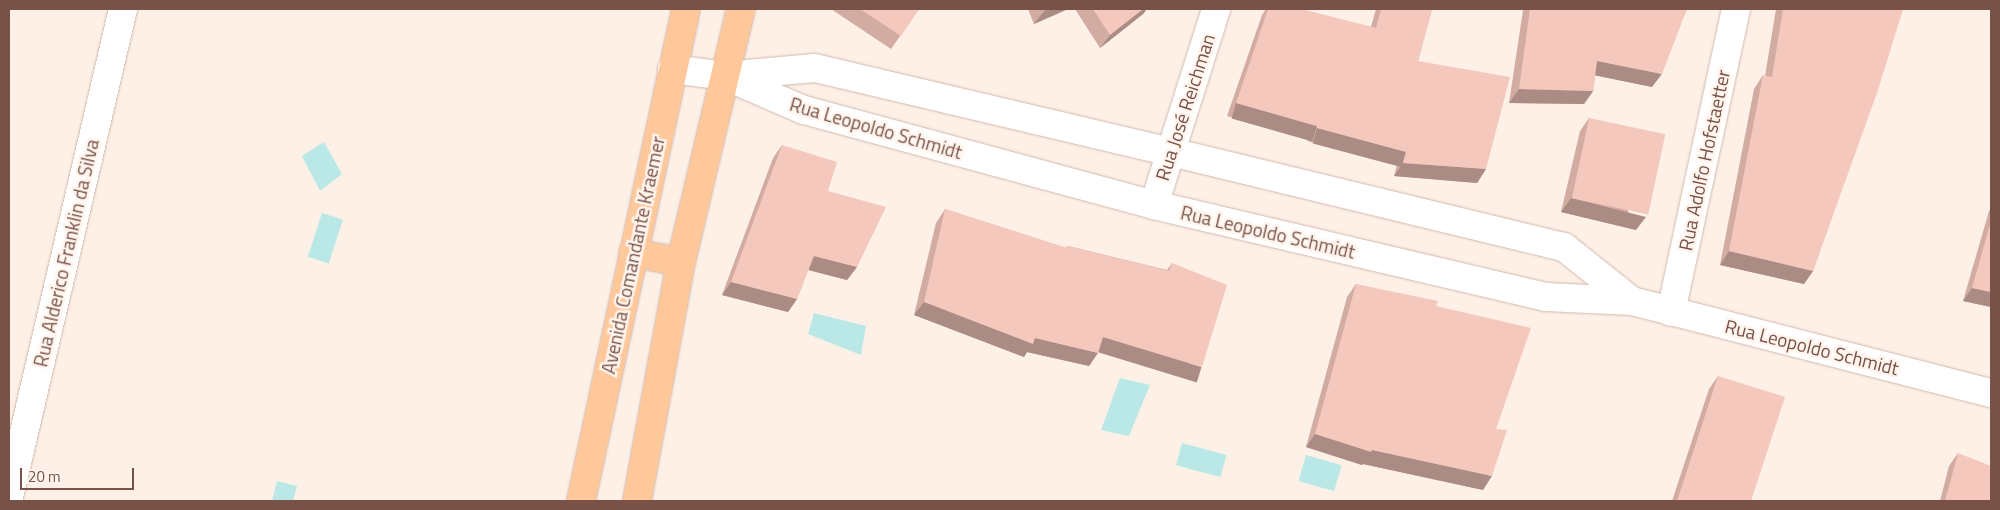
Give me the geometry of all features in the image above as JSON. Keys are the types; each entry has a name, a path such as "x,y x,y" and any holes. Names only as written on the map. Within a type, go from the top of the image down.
{"main road":[{"name":"Avenida Comandante Kraemer","path":"581,501 686,9"},
{"path":"637,501 681,262 741,9"},
{"path":"633,253 681,262"}],"street":[{"name":"Rua Alderico Franklin da Silva","path":"9,498 123,9"},
{"name":"Rua José Reichman","path":"1154,205 1216,9"},
{"name":"Rua Adolfo Hofstaetter","path":"1671,312 1736,9"},
{"name":"Rua Leopoldo Schmidt","path":"725,76 815,68 1564,247 1632,301"},
{"path":"672,69 725,76"},
{"name":"Rua Leopoldo Schmidt","path":"725,76 804,110 1154,205 1546,297 1632,301 1991,392"}],"water":[{"path":"324,142 342,174 320,191 302,156"},
{"path":"322,213 343,220 329,264 308,257"},
{"path":"814,313 866,326 861,355 808,334"},
{"path":"1120,378 1150,385 1129,436 1101,430"},
{"path":"1182,443 1226,455 1220,477 1176,465"},
{"path":"1306,455 1342,465 1334,491 1299,481"},
{"path":"277,481 297,486 293,501 272,501"}],"building":[{"path":"860,9 919,9 901,36"},
{"path":"1093,9 1143,9 1110,35"},
{"path":"1268,9 1300,9 1376,28 1381,9 1432,9 1418,61 1510,77 1486,169 1403,163 1406,152 1317,128 1317,126 1236,103"},
{"path":"1530,9 1687,9 1662,74 1597,61 1593,91 1519,89"},
{"path":"1783,9 1903,9 1878,90 1813,271 1729,251 1763,75 1772,77"},
{"path":"1589,118 1665,134 1648,214 1572,198"},
{"path":"782,145 837,162 828,191 886,207 857,267 814,256 797,299 731,282"},
{"path":"945,209 1067,248 1068,246 1169,271 1172,263 1227,285 1202,367 1103,337 1098,353 1035,338 1033,344 924,302"},
{"path":"1991,221 1991,292 1972,288"},
{"path":"1356,284 1438,301 1436,306 1531,328 1496,429 1507,430 1492,476 1372,450 1371,452 1315,434"},
{"path":"1718,376 1785,397 1751,501 1677,501"},
{"path":"1958,453 1991,466 1991,501 1945,501"}]}
